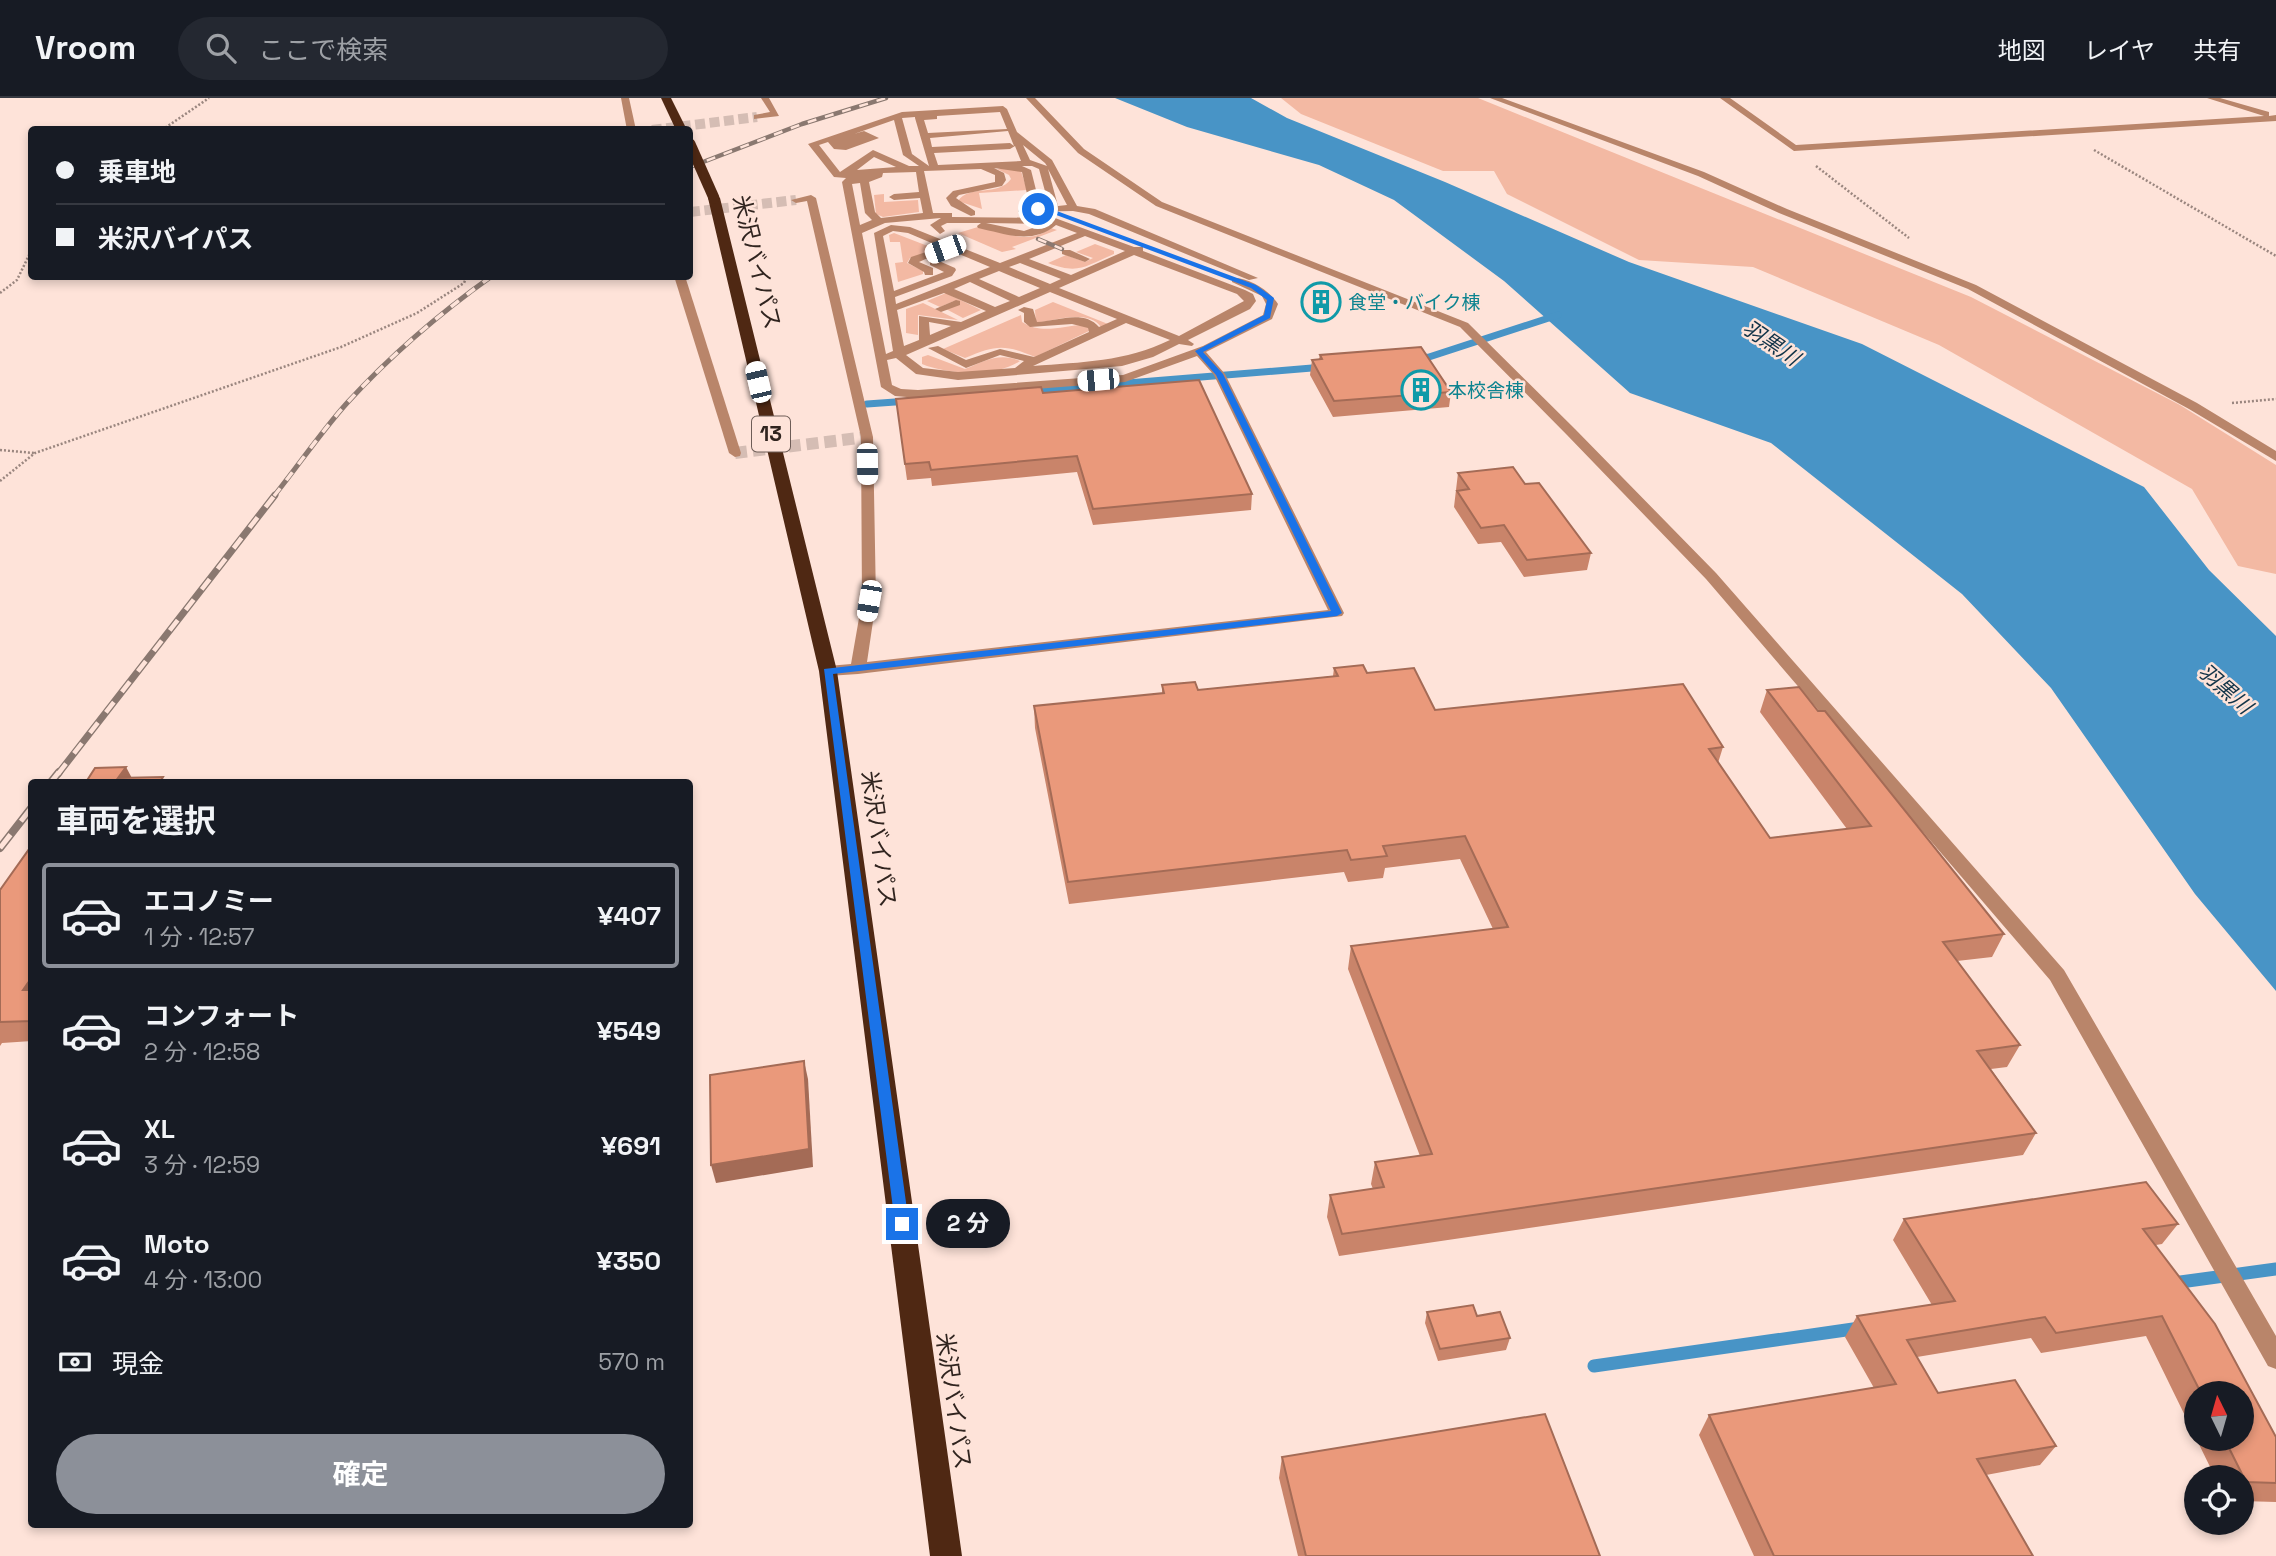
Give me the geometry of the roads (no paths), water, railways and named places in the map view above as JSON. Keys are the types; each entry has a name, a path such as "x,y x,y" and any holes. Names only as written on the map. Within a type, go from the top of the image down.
{"highway":[{"path":"666,98 680,126"},
{"name":"米沢バイパス","path":"693,151 714,198 828,671 946,1556"}],"street":[{"path":"625,98 631,126"},
{"path":"757,117 776,114 765,98"},
{"path":"1030,98 1081,151 1159,204 1464,325 1571,432 1710,576 2057,975 2276,1358"},
{"path":"1494,98 1701,174 1783,211 1972,287 2193,406 2276,457"},
{"path":"1724,98 1794,148 2276,118"},
{"path":"2211,98 2276,118"},
{"path":"1017,163 1007,135 1003,109 902,116 852,137 813,144 836,176 908,169 1029,164 1037,169 1043,210 1055,221 1260,290 1271,300 1268,317"},
{"path":"898,119 958,119 996,113 1017,163"},
{"path":"919,118 926,141 925,195 929,216"},
{"path":"898,119 908,155 925,168"},
{"path":"936,132 934,124 946,124"},
{"path":"926,141 936,132 1007,135 1049,162 1073,208"},
{"path":"926,141 1007,135"},
{"path":"926,141 969,148 1007,135"},
{"path":"819,151 834,146 848,147 852,137"},
{"path":"969,148 972,160"},
{"path":"845,175 873,152 908,169"},
{"path":"1017,163 1042,166 1043,210"},
{"path":"892,226 901,352 892,374 895,379 921,388 939,389 1123,374 1246,307 1250,301 1248,296 1143,252 1094,240 1051,224 1026,170 1011,166 925,168 877,175 864,181 870,213 892,226 950,251 1006,263 1035,265 1094,240"},
{"path":"985,168 999,173 999,184 956,193 951,198 954,204 989,219"},
{"path":"867,173 852,177 846,182 859,230 887,387 899,393 939,393 1125,378 1186,339"},
{"path":"894,197 925,195"},
{"path":"796,200 811,198 867,437 869,601 858,669"},
{"path":"1073,208 1105,216 1266,283 1277,291 1281,303 1268,317 1186,339 1122,362 958,376 920,371 901,352 867,236 876,229 929,216 1043,210 1073,208"},
{"path":"940,231 935,225 946,220 989,219 1043,210"},
{"path":"892,226 916,218"},
{"path":"828,671 1337,613 1221,377 1186,339 1060,287 920,224 859,230"},
{"path":"957,231 990,226 1009,233 1026,234 1040,231 1051,224"},
{"path":"892,226 1006,263"},
{"path":"920,299 1077,234"},
{"path":"896,297 948,274 951,270 934,263 934,259 950,251"},
{"path":"896,297 929,273 929,270 913,263 915,260 950,251"},
{"path":"1066,252 1085,259"},
{"path":"901,352 914,352 1143,252"},
{"path":"901,352 924,338 990,309 1060,287 1143,252"},
{"path":"896,297 1006,263"},
{"path":"1035,265 1060,287 1100,315 1186,339"},
{"path":"971,279 987,291 1015,299"},
{"path":"680,280 735,453"},
{"path":"941,309 1005,283"},
{"path":"901,352 934,348 1024,310 1060,287"},
{"path":"946,289 961,301 990,309"},
{"path":"896,297 920,299 961,322"},
{"path":"1024,310 1029,312 1030,322 1034,325 1056,326 1068,320 1082,320 1093,326 1095,333"},
{"path":"924,338 923,318 961,322"},
{"path":"1012,372 1095,333 1117,319"},
{"path":"934,348 966,364 996,350 1008,350 1034,361"}],"water":[{"name":"羽黒川","path":"1115,98 1251,98 1287,118 1445,182 1629,262 1862,344 2144,487 2209,570 2276,636 2276,991 2195,894 2051,688 1962,594 1771,443 1630,393 1504,281 1394,200 1319,165 1187,127"}],"waterway":[{"path":"1416,358 1429,357 1558,315"},
{"path":"1029,391 1324,367"},
{"path":"867,404 909,401"},
{"path":"2173,1283 2276,1269"},
{"path":"1594,1366 1860,1328"}],"tunnel":[{"path":"684,126 757,117"},
{"path":"693,212 796,200"},
{"path":"735,453 867,437"}],"railway":[{"path":"693,166 802,124 886,98"},
{"path":"1038,239 1062,249"},
{"path":"274,496 363,386 416,336 487,280"},
{"path":"58,774 275,495"},
{"path":"53,779 59,772"},
{"path":"0,848 28,812"}],"place":[{"name":"食堂・バイク棟","path":"1321,302"},
{"name":"本校舎棟","path":"1421,390"}]}
